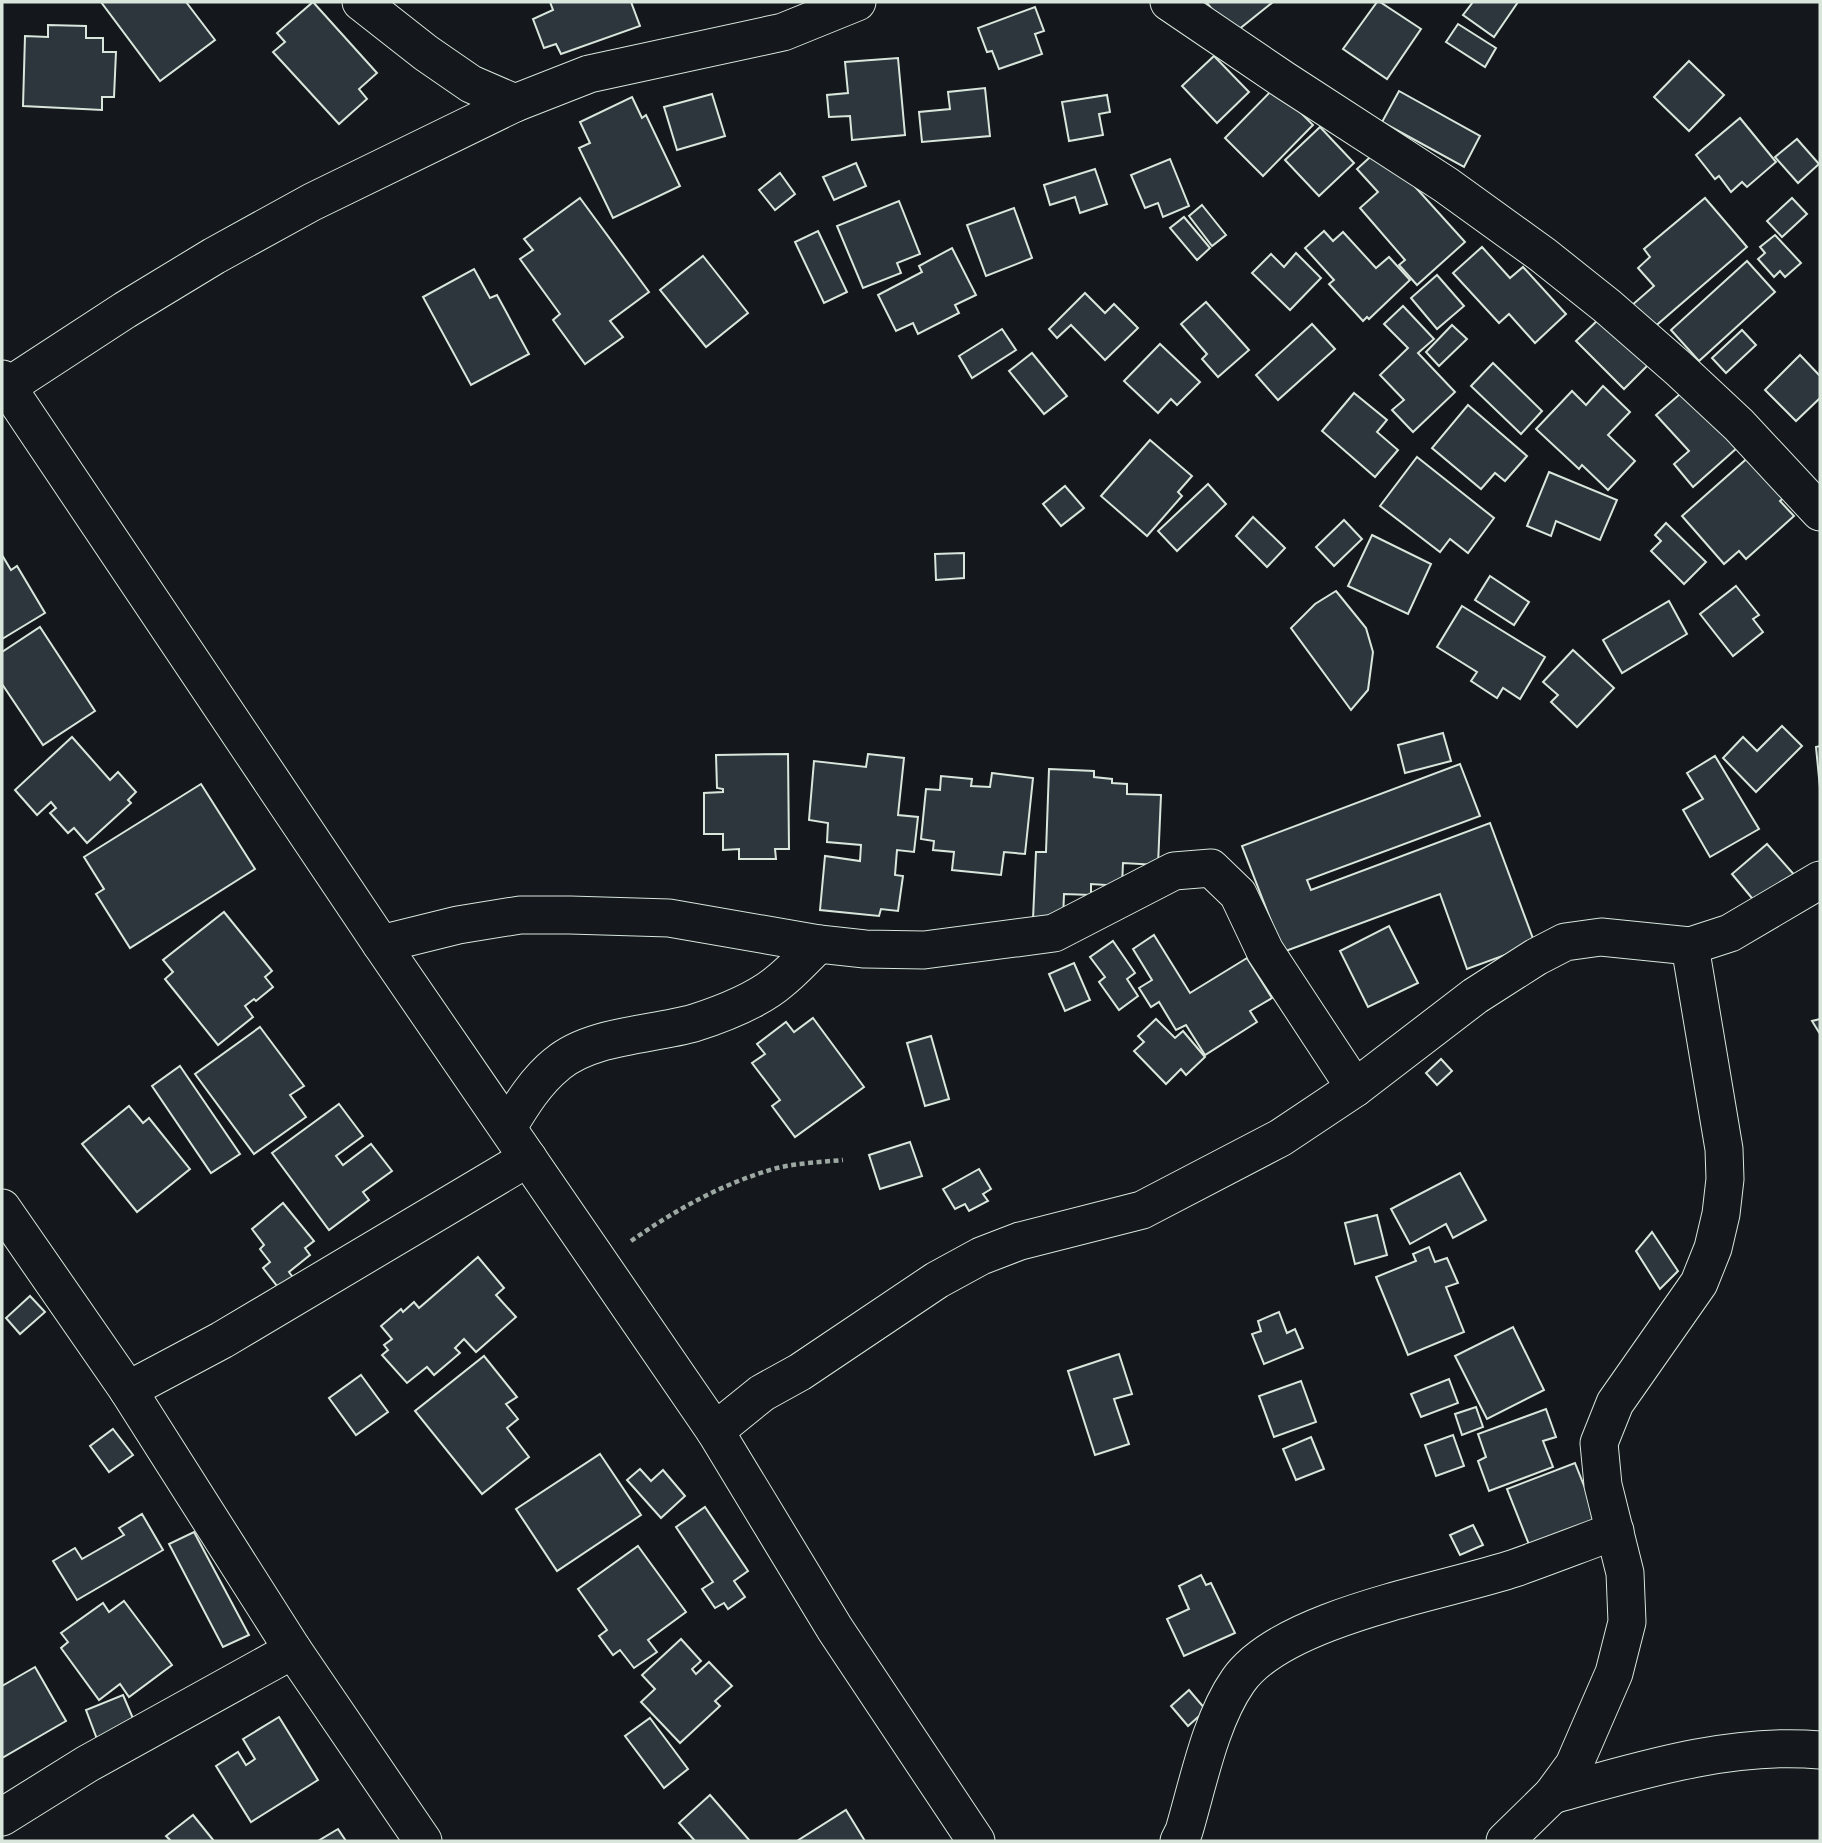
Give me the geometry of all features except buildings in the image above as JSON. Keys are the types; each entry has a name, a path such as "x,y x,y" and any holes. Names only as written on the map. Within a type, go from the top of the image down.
{"street":[{"path":"360,2 471,84 514,103"},
{"path":"857,2 783,32 589,74 514,103 312,202 214,256 4,383 381,944 715,1431 835,1629 976,1841"},
{"path":"1169,2 1446,185 1543,255 1607,306 1739,425 1820,512"},
{"path":"381,944 457,925 520,915 570,915 668,918 819,944 865,949 924,950 1054,933 1174,871 1211,868 1238,894 1265,951 1355,1088"},
{"path":"715,1431 762,1393 800,1372 937,1280 981,1256 1020,1241 1142,1210 1280,1138 1355,1088 1475,996 1565,942 1601,937 1690,946 1730,933 1820,880"},
{"path":"508,1127 537,1084 559,1062 587,1048 633,1035 695,1023 748,1001 778,983 819,944"},
{"path":"1505,1841 1552,1795 1574,1765 1614,1673 1627,1622 1625,1573 1603,1485 1599,1443 1615,1403 1699,1283 1713,1248 1725,1179 1724,1149 1690,946"},
{"path":"128,1390 246,1326 528,1158"},
{"path":"2,1208 128,1390 293,1650 423,1841"},
{"path":"1179,1841 1220,1716 1238,1680 1283,1643 1319,1626 1401,1599 1514,1568 1615,1531"},
{"path":"2,1817 86,1764 293,1650"},
{"path":"1552,1795 1636,1772 1715,1755 1789,1747 1820,1750"}],"path":[{"path":"599,1264 674,1211 714,1190 779,1168 842,1160"}]}
